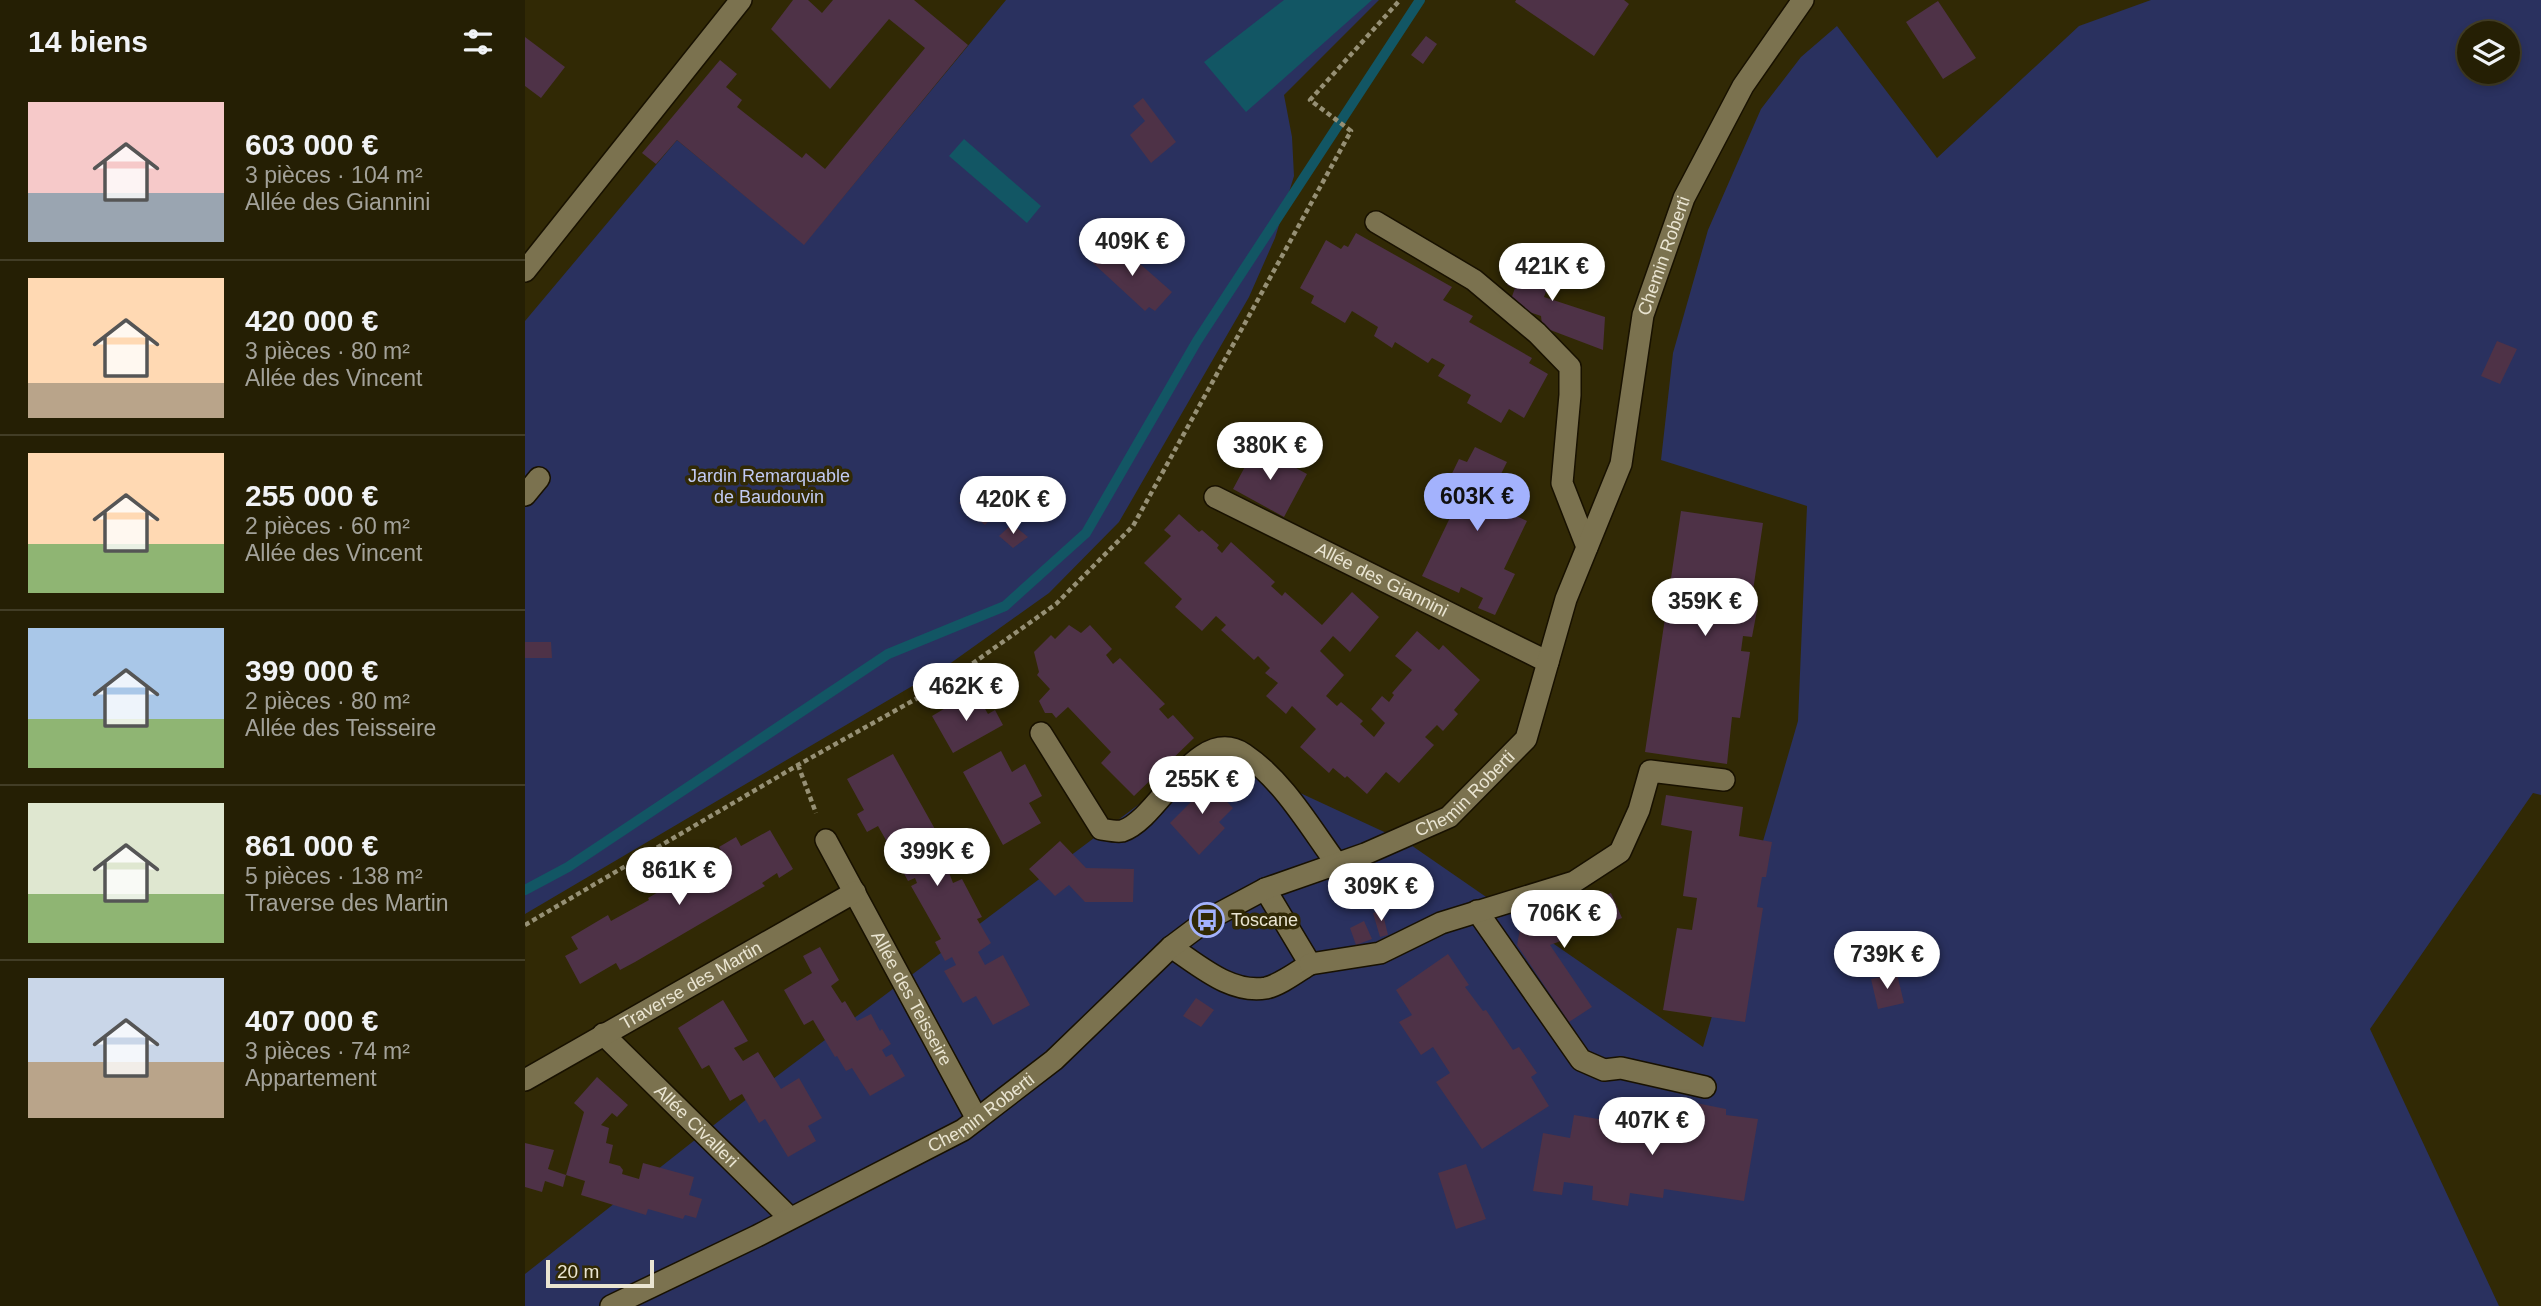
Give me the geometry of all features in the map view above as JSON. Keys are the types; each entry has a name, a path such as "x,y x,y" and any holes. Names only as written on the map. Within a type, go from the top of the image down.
{"street":[{"path":"525,271 741,0"},
{"name":"Chemin Roberti","path":"611,1306 757,1236 963,1130 1054,1060 1171,947 1207,920 1265,889 1337,864 1449,817 1525,739 1566,599 1621,464 1643,315 1684,198 1743,86 1803,0"},
{"path":"1375,222 1474,280 1537,333 1570,367 1562,483 1587,547"},
{"path":"525,495 540,478"},
{"name":"Allée des Giannini","path":"1215,498 1548,662"},
{"path":"1041,733 1101,830 1121,831 1143,816 1197,757 1223,748 1242,753 1284,790 1337,864"},
{"path":"1171,947 1239,988 1268,988 1310,964 1380,953 1441,923 1574,881 1621,852 1639,810 1650,771 1724,780"},
{"name":"Allée des Teisseire","path":"826,840 978,1119"},
{"path":"1265,889 1310,964"},
{"name":"Traverse des Martin","path":"525,1080 855,892"},
{"path":"1477,911 1581,1060 1604,1070 1621,1068 1705,1087"},
{"name":"Allée Civalleri","path":"603,1034 790,1218"}],"path":[{"path":"525,925 798,765 948,681 1056,604 1133,526 1351,131 1310,100 1400,0"},
{"path":"798,765 826,840"}],"green space":[{"name":"Jardin Remarquable de Baudouvin","path":"1006,0 1379,0 1284,95 1292,137 1294,176 1275,238 1249,297 1119,522 1049,593 948,665 525,914 525,321 677,140 804,244"},
{"path":"2151,0 2541,0 2541,795 2533,793 2370,1029 2499,1306 525,1306 525,1274 757,1091 1210,751 1408,843 1703,1047 1798,721 1807,506 1661,460 1673,353 1708,230 1761,109 1801,57 1837,26 1937,158 2079,26"}],"shaded area":[{"path":"1284,0 1372,0 1246,112 1204,62"},
{"path":"964,139 1041,206 1027,223 949,156"}],"building":[{"path":"793,0 808,0 822,13 833,0 914,0 968,45 804,245 677,140 656,164 642,153 720,60 737,74 726,87 742,100 737,107 802,158 806,153 825,169 925,48 889,19 830,89 771,29"},
{"path":"1624,0 1629,4 1594,56 1515,2"},
{"path":"1938,1 1976,58 1943,79 1906,22"},
{"path":"1426,36 1437,44 1423,64 1411,55"},
{"path":"525,37 565,67 541,98 525,86"},
{"path":"1143,98 1176,142 1151,163 1130,135 1145,121 1133,106"},
{"path":"1356,233 1452,287 1443,300 1473,316 1469,322 1532,358 1529,363 1548,374 1524,418 1509,409 1501,423 1467,403 1471,395 1438,376 1445,365 1432,358 1428,363 1395,342 1392,348 1374,336 1378,327 1352,311 1345,323 1311,303 1314,296 1300,288 1326,240 1341,249 1344,245 1348,247"},
{"path":"1114,241 1172,292 1155,311 1149,307 1145,311 1093,263"},
{"path":"1519,251 1555,266 1544,297 1605,317 1603,350 1545,328 1541,316 1509,305 1515,288 1507,285"},
{"path":"2497,341 2517,349 2500,384 2481,376"},
{"path":"1256,446 1307,474 1284,517 1233,489"},
{"path":"1475,447 1507,462 1499,478 1511,484 1499,508 1527,521 1504,569 1515,574 1495,615 1478,608 1483,598 1461,587 1459,593 1422,576 1458,501 1442,494 1459,459 1467,462"},
{"path":"971,489 998,511 985,525 959,503"},
{"path":"1681,511 1763,523 1751,604 1758,605 1752,637 1743,636 1741,651 1750,652 1740,718 1732,717 1727,764 1645,752"},
{"path":"1179,514 1219,545 1217,548 1222,553 1231,542 1275,582 1271,586 1282,596 1285,592 1322,625 1352,592 1379,617 1350,652 1333,636 1320,651 1344,675 1326,696 1337,706 1341,702 1363,721 1360,724 1374,737 1385,723 1371,709 1382,696 1389,702 1394,695 1392,693 1412,670 1395,656 1417,631 1439,650 1443,645 1480,680 1454,710 1458,714 1443,731 1437,725 1425,737 1434,745 1399,783 1386,772 1367,794 1347,776 1345,778 1333,768 1329,773 1300,747 1316,729 1292,706 1286,714 1266,696 1278,683 1265,673 1270,668 1258,656 1254,660 1221,630 1226,625 1216,616 1202,631 1175,607 1182,599 1144,563 1171,536 1164,530"},
{"path":"1012,524 1028,537 1013,548 999,536"},
{"path":"1069,625 1081,633 1090,625 1112,649 1106,655 1113,664 1120,658 1165,704 1159,709 1168,719 1173,715 1194,738 1134,796 1101,763 1111,752 1068,707 1056,718 1052,713 1045,713 1039,701 1050,689 1037,675 1039,672 1034,652 1051,635 1055,639"},
{"path":"525,642 551,642 552,658 525,658"},
{"path":"969,694 976,705 981,702 988,714 995,710 1003,725 953,753 932,716"},
{"path":"1001,751 1012,772 1025,764 1042,796 1029,803 1041,823 1003,845 963,772"},
{"path":"893,754 955,865 948,870 953,883 962,879 982,917 977,919 991,943 978,952 985,965 1003,955 1030,1005 993,1025 976,996 963,1003 944,971 956,965 952,957 945,961 935,942 941,939 911,886 917,883 915,878 908,881 899,864 911,857 904,844 892,851 878,826 867,832 857,814 864,810 847,779"},
{"path":"1202,776 1233,808 1219,822 1225,828 1199,855 1170,823 1195,798 1187,791"},
{"path":"1666,795 1743,807 1739,836 1772,842 1757,907 1763,908 1745,1022 1663,1010 1677,928 1692,930 1697,898 1683,896 1692,831 1661,825"},
{"path":"770,830 793,869 779,878 777,873 762,883 765,886 635,962 620,970 616,963 580,984 565,956 578,949 571,937 608,915 611,921 649,900 648,898 723,854 719,847 736,837 741,846"},
{"path":"1060,841 1086,868 1134,869 1133,902 1085,902 1069,885 1055,896 1029,869"},
{"path":"1611,893 1622,918 1550,945 1592,1007 1569,1022 1517,945 1520,929"},
{"path":"1382,910 1388,935 1380,937 1373,913"},
{"path":"1364,921 1372,939 1356,945 1350,928"},
{"path":"820,947 839,980 831,986 842,1003 845,1001 857,1021 871,1014 891,1044 882,1050 886,1057 892,1054 905,1076 870,1096 852,1068 846,1071 837,1056 835,1057 813,1020 804,1025 784,990 812,973 803,956"},
{"path":"1448,954 1469,985 1465,987 1483,1011 1486,1010 1513,1050 1519,1047 1537,1073 1531,1077 1549,1106 1482,1149 1436,1082 1450,1073 1433,1047 1421,1055 1399,1022 1412,1015 1396,990"},
{"path":"1897,974 1904,1003 1878,1009 1871,979"},
{"path":"1196,998 1214,1010 1201,1027 1183,1016"},
{"path":"723,1000 748,1041 734,1048 743,1061 758,1052 781,1089 799,1078 822,1118 808,1126 816,1141 788,1157 765,1119 759,1123 742,1094 730,1101 709,1065 702,1069 678,1028"},
{"path":"597,1077 628,1105 617,1117 612,1113 601,1125 609,1128 606,1143 613,1145 609,1163 620,1166 622,1174 639,1179 643,1163 694,1177 689,1195 702,1199 696,1218 685,1215 683,1219 648,1209 646,1215 581,1195 585,1181 566,1175 584,1112 574,1103"},
{"path":"1696,1103 1726,1109 1726,1115 1758,1119 1744,1201 1664,1189 1663,1198 1630,1193 1628,1206 1592,1200 1593,1186 1564,1182 1562,1195 1533,1191 1543,1133 1570,1138 1574,1115 1611,1121 1611,1126 1639,1131 1640,1126 1674,1132 1677,1106 1695,1109"},
{"path":"525,1143 554,1150 548,1169 566,1175 563,1187 545,1181 542,1192 525,1187"},
{"path":"1466,1164 1486,1219 1456,1229 1438,1173"}],"waterway":[{"path":"525,890 568,867 888,654 1005,606 1086,533 1197,341 1420,0"}],"place":[{"name":"Toscane","path":"1207,920"}]}
